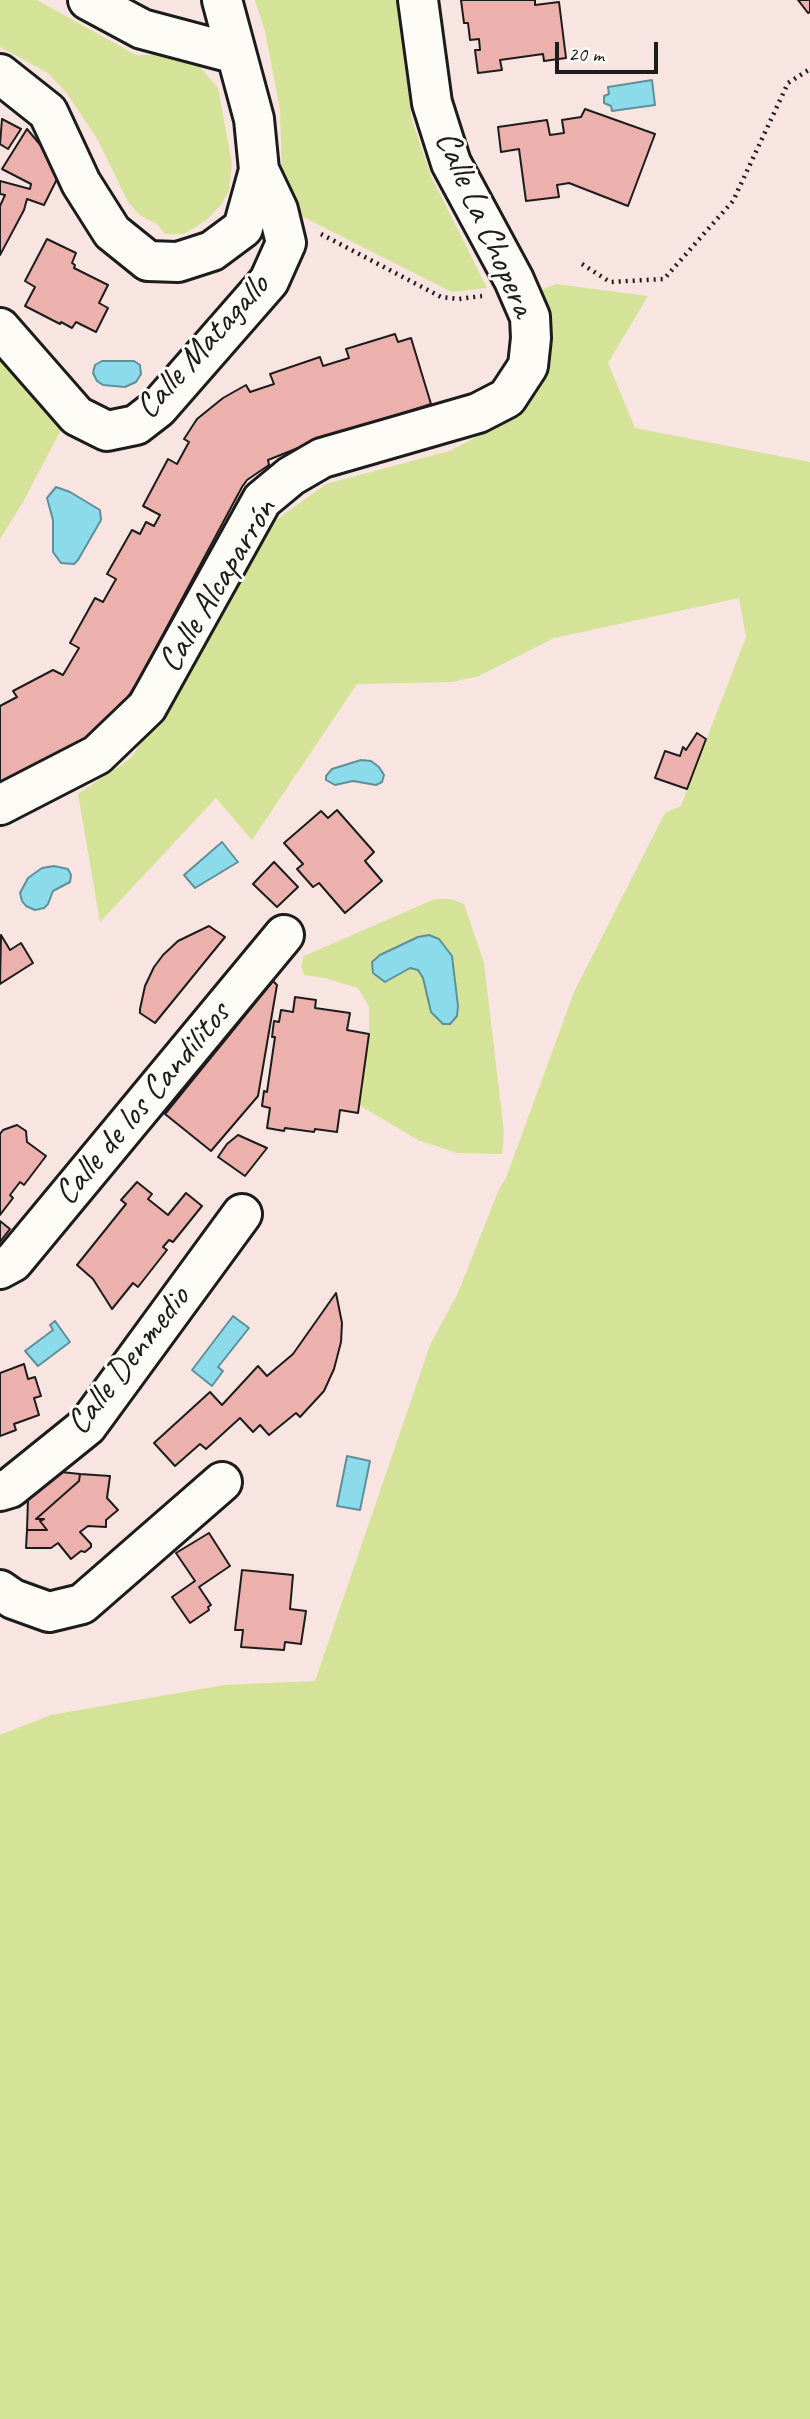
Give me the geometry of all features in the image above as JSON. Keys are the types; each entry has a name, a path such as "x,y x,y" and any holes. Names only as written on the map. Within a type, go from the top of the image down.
{"street":[{"path":"88,0 142,29 236,54"},
{"path":"222,0 254,119 259,170"},
{"name":"Calle La Chopera","path":"418,0 432,103 451,163 514,281 530,317 531,338 527,366"},
{"name":"Calle Matagallo","path":"0,74 48,112 81,183 112,232 148,261 178,262 212,251 243,228 259,170"},
{"name":"Calle Matagallo","path":"0,328 77,416 107,431 136,425 158,408 269,281 286,243 278,210 259,170"},
{"name":"Calle Alcaparrón","path":"0,805 97,755 147,707 262,500 291,476 322,458 478,413 507,398 527,366"},
{"name":"Calle de los Candilitos","path":"0,1269 13,1262 284,935"},
{"name":"Calle Denmedio","path":"0,1491 10,1488 87,1426 242,1214"},
{"path":"0,1590 13,1599 49,1612 82,1604 222,1482"}],"path":[{"path":"582,264 610,282 664,279 733,201 789,83 810,69"},
{"path":"320,233 440,297 459,299 492,295"}],"green space":[{"path":"0,0 37,0 136,55 178,55 197,64 218,88 232,164 229,191 220,206 205,221 184,234 165,234 157,224 141,216 128,202 98,140 66,92 48,73 0,47"},
{"path":"255,0 396,0 412,120 431,176 487,288 452,292 301,216 291,201 282,178 280,110 265,31"},
{"path":"556,284 648,296 608,363 635,428 810,462 810,2419 0,2419 0,1735 51,1715 224,1685 315,1681 430,1345 458,1293 499,1189 506,1178 574,992 665,813 681,806 746,637 739,598 554,638 479,676 452,682 357,684 252,840 216,798 100,922 78,794 130,759 185,680 272,523 326,484 449,451 515,418 542,371 534,293"},
{"path":"0,357 62,428 0,539"},
{"path":"435,899 451,899 464,904 484,963 504,1132 502,1154 457,1153 418,1140 359,1105 369,1034 369,1007 358,988 304,975 301,966 304,956","holes":["429,935 436,1019 431,1012 423,978 418,970 410,968 402,973 372,963 380,955 418,937"]}],"water":[{"path":"652,80 655,105 612,111 611,106 604,103 604,96 609,94 608,87"},
{"path":"102,361 134,361 140,365 141,374 136,382 125,387 103,385 93,373 95,365"},
{"path":"56,487 100,510 101,520 74,564 61,563 53,552 53,520 47,498"},
{"path":"361,760 371,761 379,767 384,775 382,782 376,785 353,781 335,785 326,780 332,769"},
{"path":"222,842 238,862 195,888 184,875"},
{"path":"54,866 68,869 70,882 53,891 44,908 35,910 26,906 20,893 28,878 42,868"},
{"path":"429,935 439,939 452,956 458,1006 457,1016 450,1024 443,1024 431,1012 423,978 418,970 410,968 385,982 373,973 372,962 380,955 418,937"},
{"path":"233,1316 249,1328 218,1367 223,1371 212,1386 192,1370"},
{"path":"55,1321 70,1342 38,1366 25,1351 53,1330 50,1325"},
{"path":"347,1456 370,1461 360,1510 337,1506"}],"building":[{"path":"461,0 535,0 535,5 559,2 566,58 544,61 543,54 500,60 502,70 478,73 475,50 480,50 479,39 470,40 468,23 464,23"},
{"path":"798,0 810,0 810,12 808,13"},
{"path":"585,109 655,134 628,206 569,183 557,185 559,197 526,201 519,149 501,152 498,127 547,120 550,135 564,133 562,120 581,117"},
{"path":"2,119 21,129 8,149 0,144"},
{"path":"27,129 48,154 58,177 44,205 27,199 0,255 0,206 5,195 0,194 0,181 30,189 31,184 2,169"},
{"path":"47,239 76,253 72,263 74,268 108,285 99,303 108,308 96,332 76,322 72,328 61,322 60,324 25,306 35,287 25,281"},
{"path":"395,334 398,342 411,338 431,404 308,444 268,460 269,465 247,480 242,487 123,705 84,742 0,784 0,706 17,697 13,691 53,670 63,675 79,648 70,643 95,598 103,602 116,579 107,574 132,530 140,534 146,522 154,526 160,515 143,506 168,459 177,464 189,442 184,439 197,419 223,398 246,385 250,392 274,384 270,374 320,357 323,366 349,358 346,349"},
{"path":"697,733 706,739 687,789 655,778 665,751 680,756 683,747 686,750"},
{"path":"337,810 374,852 365,861 382,881 345,913 319,883 313,887 297,869 303,864 284,843 321,811 328,818"},
{"path":"274,862 298,887 277,907 253,884"},
{"path":"209,926 225,937 155,1023 140,1013 145,986 163,955 178,941"},
{"path":"1,935 10,950 21,943 33,963 0,984"},
{"path":"273,981 277,985 258,1096 211,1151 165,1114"},
{"path":"295,997 316,1000 315,1008 350,1013 347,1030 369,1034 358,1113 340,1110 337,1132 267,1128 270,1108 262,1106 264,1091 267,1092 275,1037 272,1037 274,1021 279,1022 281,1010 293,1012"},
{"path":"17,1125 26,1131 27,1142 46,1156 24,1185 20,1182 10,1195 13,1198 0,1215 0,1134 3,1130"},
{"path":"238,1135 267,1148 245,1176 218,1157"},
{"path":"137,1182 152,1194 148,1199 168,1215 186,1193 202,1206 173,1242 169,1240 163,1247 167,1250 138,1287 133,1283 112,1309 93,1279 77,1265 126,1204 121,1200"},
{"path":"0,1221 10,1229 0,1242"},
{"path":"336,1293 342,1323 341,1342 334,1369 324,1391 300,1417 296,1413 269,1435 260,1425 253,1432 240,1418 206,1449 200,1444 175,1466 154,1443 210,1392 222,1405 258,1366 267,1376 293,1354"},
{"path":"24,1364 28,1379 35,1377 41,1396 34,1398 39,1415 14,1424 16,1430 0,1436 0,1373"},
{"path":"61,1472 80,1474 79,1481 36,1519 44,1519 40,1521 47,1530 27,1530 28,1499"},
{"path":"80,1474 110,1476 107,1498 118,1510 106,1520 106,1527 88,1526 80,1532 91,1547 71,1559 58,1543 51,1548 26,1548 27,1530 47,1530 40,1521 44,1519 36,1519 79,1481"},
{"path":"209,1533 230,1566 199,1587 211,1605 209,1610 190,1623 172,1597 195,1581 176,1553"},
{"path":"242,1570 293,1575 290,1609 306,1611 301,1644 285,1642 284,1650 241,1647 243,1630 235,1630"}]}
